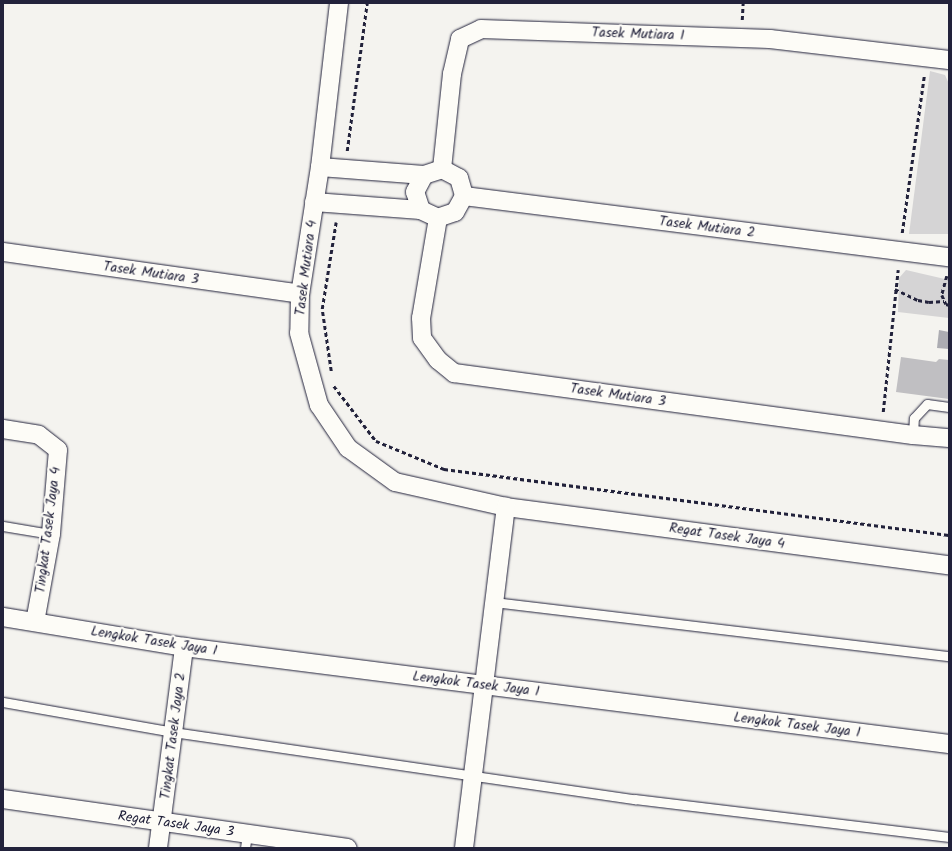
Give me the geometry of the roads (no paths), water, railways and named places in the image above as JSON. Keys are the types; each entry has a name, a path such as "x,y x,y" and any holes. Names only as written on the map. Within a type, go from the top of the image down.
{"street":[{"name":"Tasek Mutiara 4","path":"339,3 320,167 300,294 299,333 319,405 348,448 395,482 506,507"},
{"name":"Tasek Mutiara 1","path":"442,169 452,74 460,39 481,29 770,39 949,60"},
{"path":"314,202 421,210 438,218 455,212 464,196 459,178 442,169 424,175 320,167"},
{"path":"421,210 415,192 424,175"},
{"name":"Tasek Mutiara 2","path":"464,196 949,257"},
{"name":"Tasek Mutiara 3","path":"438,218 420,318 422,338 438,360 454,373 913,435 949,438"},
{"name":"Tasek Mutiara 3","path":"3,252 300,294"},
{"name":"Tingkat Tasek Jaya 4","path":"3,429 39,435 58,450 51,534 36,622"},
{"path":"464,848 506,507"},
{"name":"Regat Tasek Jaya 4","path":"506,507 949,565"},
{"name":"Lengkok Tasek Jaya 1","path":"3,617 184,647 949,744"},
{"name":"Tingkat Tasek Jaya 2","path":"158,848 184,647"},
{"name":"Regat Tasek Jaya 3","path":"3,799 162,822 246,841 341,848"}],"lane":[{"path":"913,435 914,418 927,404 949,407"},
{"path":"3,526 51,534"},
{"path":"494,602 949,656"},
{"path":"3,702 173,732 635,799 949,837"}]}
